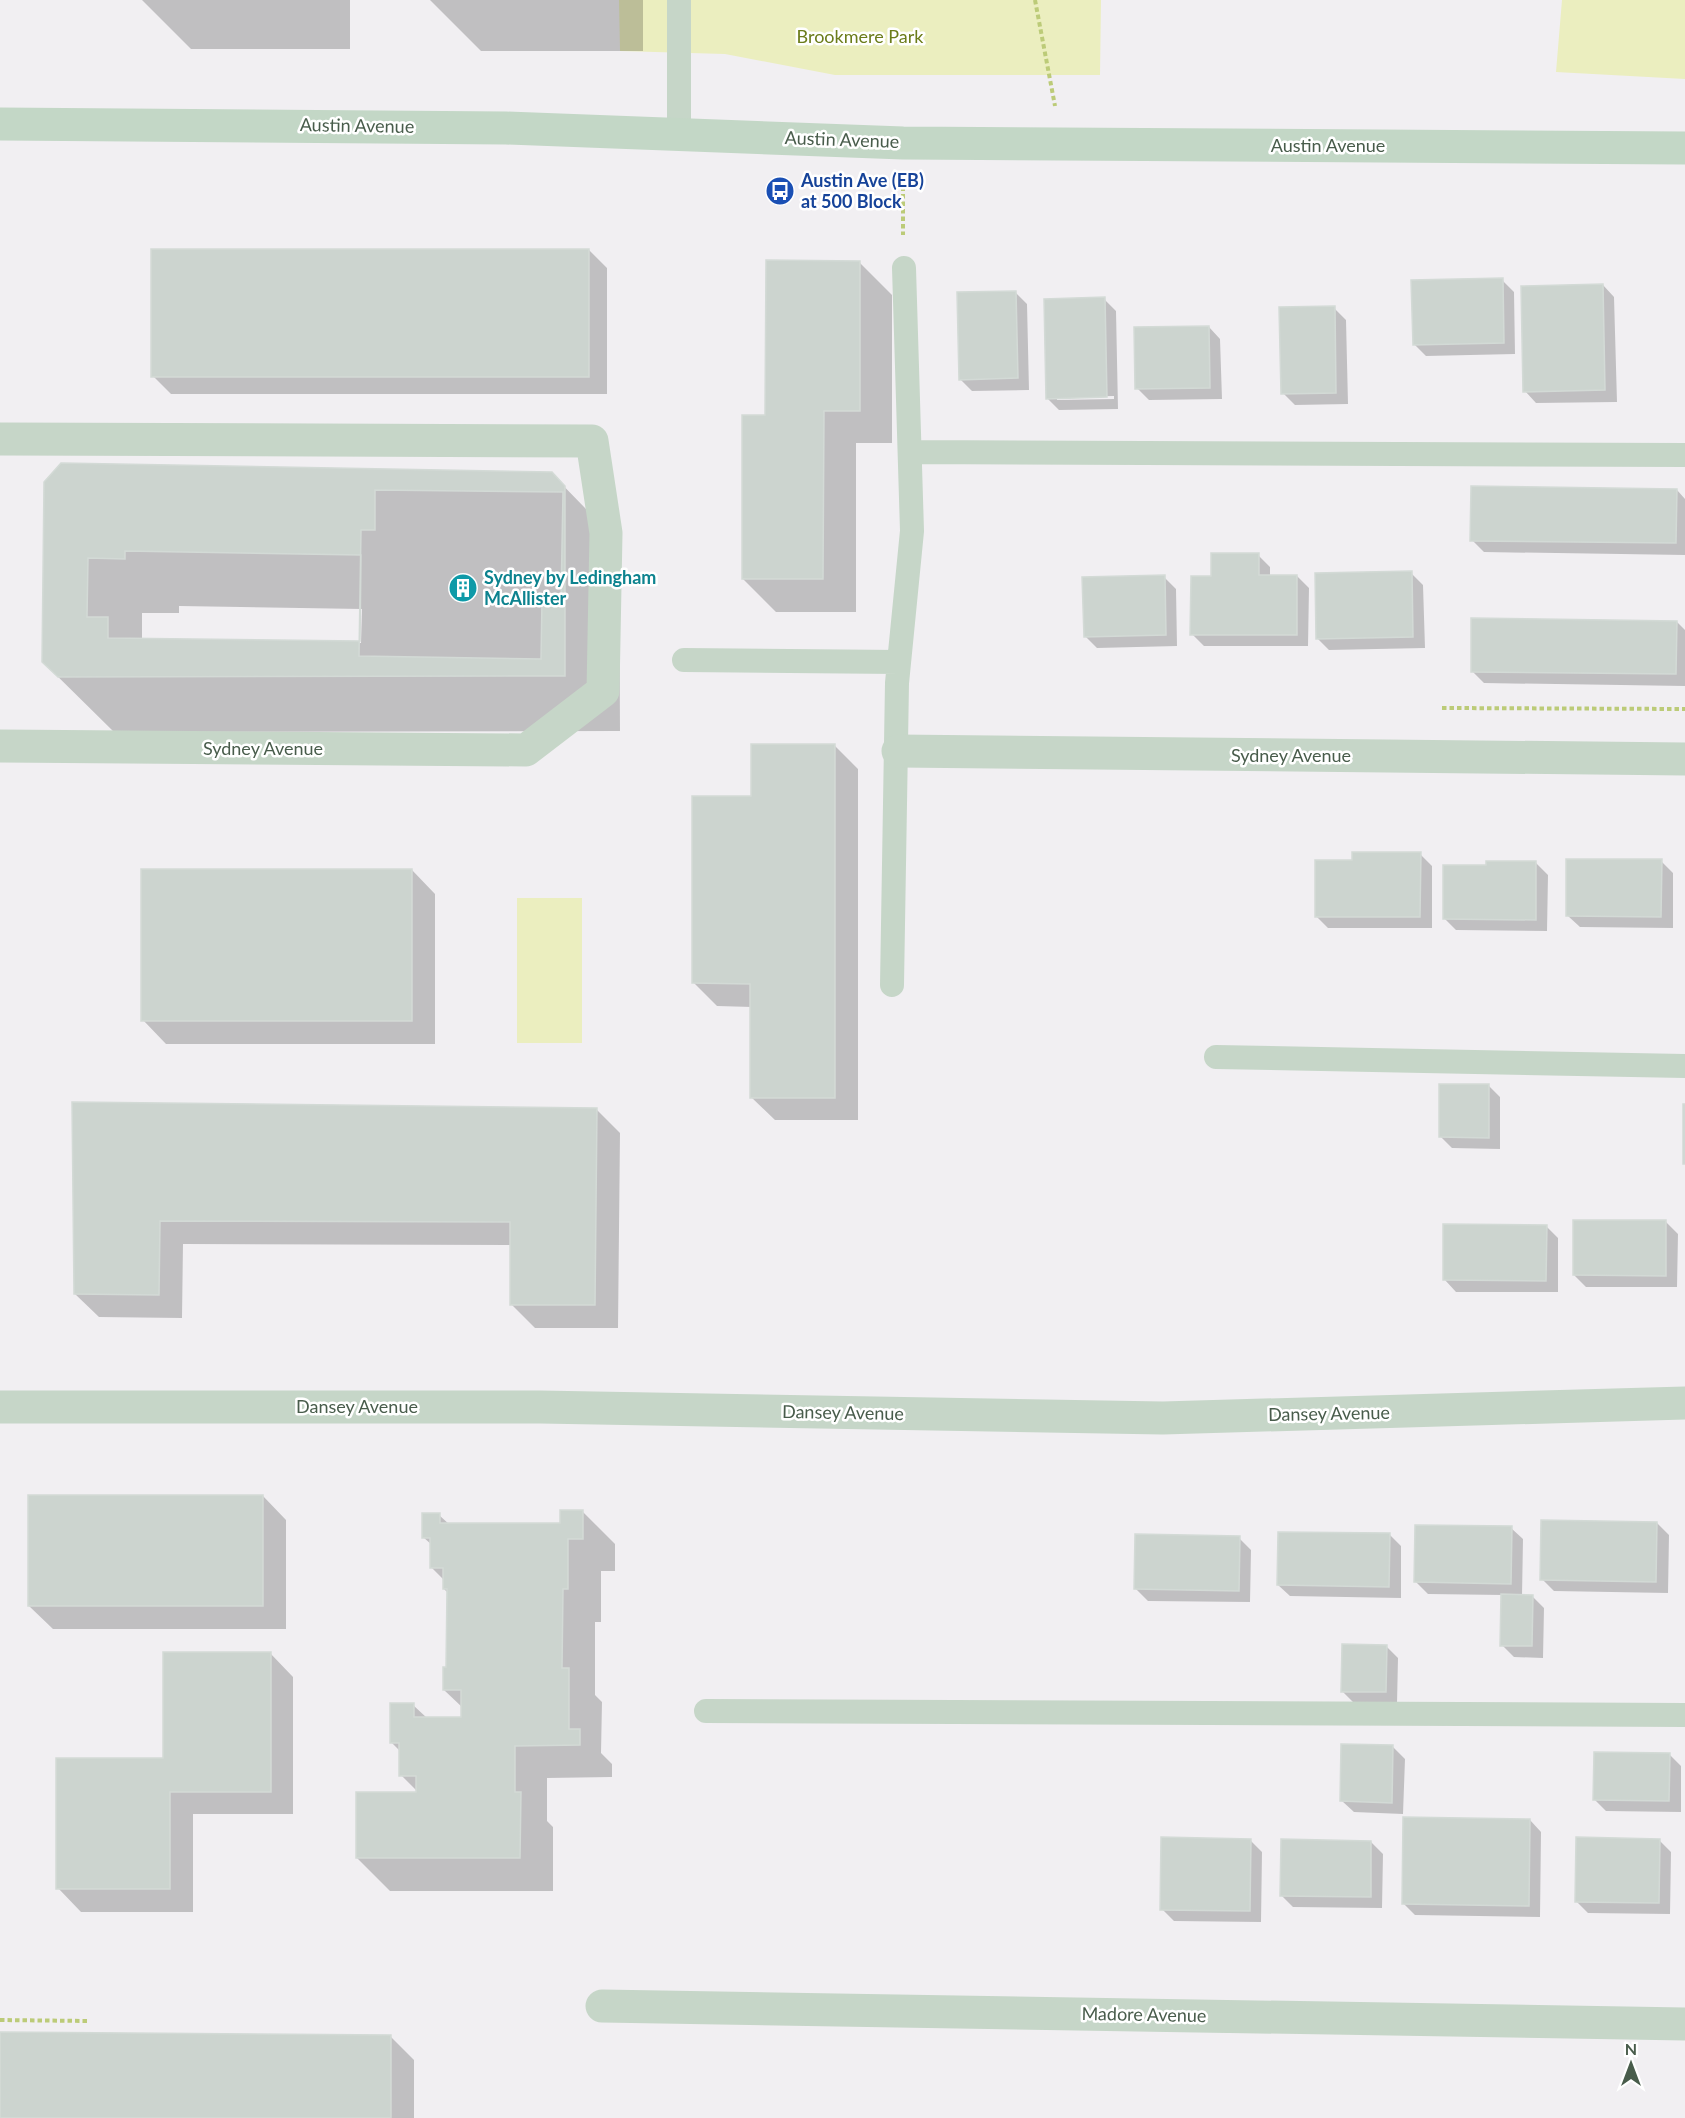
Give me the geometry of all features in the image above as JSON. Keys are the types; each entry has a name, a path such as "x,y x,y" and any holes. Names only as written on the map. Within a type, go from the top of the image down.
{"main road":[{"name":"Austin Avenue","path":"0,124 506,128 903,142 1062,145 1685,148"}],"street":[{"name":"Sydney Avenue","path":"0,439 592,441 606,533 603,691 526,750 0,746"},
{"name":"Sydney Avenue","path":"898,751 1685,759"},
{"name":"Dansey Avenue","path":"0,1407 540,1407 1163,1418 1685,1403"},
{"name":"Madore Avenue","path":"602,2006 1685,2024"}],"lane":[{"path":"679,0 679,134"},
{"path":"892,986 899,662 912,531 904,268"},
{"path":"911,452 1685,455"},
{"path":"684,660 899,662"},
{"path":"1216,1058 1685,1066"},
{"path":"706,1711 1685,1715"}],"path":[{"path":"1035,0 1062,145"},
{"path":"903,142 904,268"},
{"path":"1442,708 1685,709"},
{"path":"0,2020 89,2020"}],"green space":[{"name":"Brookmere Park","path":"619,0 1101,0 1100,75 835,75 725,54 620,51"},
{"path":"1562,0 1685,0 1685,79 1556,72"},
{"path":"517,898 582,898 582,1043 517,1043"}],"building":[{"path":"151,249 589,249 589,377 151,377"},
{"path":"766,260 860,261 860,411 824,411 823,579 742,579 742,415 765,415"},
{"path":"1503,278 1504,343 1413,345 1411,280"},
{"path":"1603,284 1605,390 1523,392 1521,286"},
{"path":"1016,291 1018,378 959,380 957,292"},
{"path":"1105,297 1107,397 1046,399 1044,299"},
{"path":"1335,306 1336,393 1281,394 1279,307"},
{"path":"1209,326 1210,388 1135,389 1134,327"},
{"name":"Sydney by Ledingham McAllister","path":"61,463 552,472 565,486 565,676 58,677 42,662 44,482","holes":["125,551 361,555 360,641 108,638 108,617 87,617 88,558 125,559"]},
{"path":"1471,486 1677,489 1676,543 1470,541"},
{"path":"375,490 563,492 561,599 542,599 541,659 359,656 361,530 375,530"},
{"path":"1211,553 1259,553 1259,575 1297,575 1297,635 1190,635 1191,576 1211,576"},
{"path":"1412,571 1413,637 1316,639 1315,573"},
{"path":"1165,575 1166,635 1084,637 1082,577"},
{"path":"1471,618 1677,621 1676,674 1471,672"},
{"path":"751,744 835,744 835,1098 750,1098 750,984 692,983 692,796 751,796"},
{"path":"1352,852 1421,852 1420,917 1315,917 1315,860 1352,860"},
{"path":"1566,859 1662,859 1661,917 1566,916"},
{"path":"1486,861 1536,861 1536,920 1443,919 1443,865 1486,865"},
{"path":"141,869 412,869 412,1021 141,1021"},
{"path":"1439,1084 1489,1084 1489,1138 1439,1137"},
{"path":"72,1102 597,1108 595,1305 510,1305 510,1222 160,1221 159,1295 74,1294"},
{"path":"1683,1104 1685,1104 1685,1164 1683,1164"},
{"path":"1573,1220 1666,1220 1666,1276 1573,1275"},
{"path":"1443,1224 1547,1225 1546,1281 1443,1280"},
{"path":"28,1495 263,1495 263,1606 28,1606"},
{"path":"560,1510 583,1510 583,1539 568,1539 568,1589 563,1589 562,1668 569,1668 569,1729 580,1729 580,1745 515,1746 515,1792 521,1792 520,1858 356,1858 356,1792 416,1792 416,1776 399,1776 399,1743 390,1743 390,1703 414,1703 414,1717 461,1717 461,1690 443,1690 443,1667 446,1667 447,1589 443,1589 443,1568 430,1568 430,1538 422,1538 422,1513 440,1513 440,1523 560,1523"},
{"path":"1541,1520 1657,1522 1656,1582 1540,1580"},
{"path":"1415,1525 1512,1526 1511,1584 1414,1582"},
{"path":"1278,1532 1390,1533 1389,1587 1277,1585"},
{"path":"1135,1534 1240,1536 1239,1591 1134,1589"},
{"path":"1501,1594 1533,1595 1532,1646 1500,1646"},
{"path":"1342,1644 1387,1645 1386,1692 1341,1692"},
{"path":"163,1652 271,1652 271,1792 170,1792 170,1889 56,1889 56,1758 163,1758"},
{"path":"1341,1744 1393,1745 1392,1803 1340,1801"},
{"path":"1594,1752 1670,1753 1669,1801 1593,1800"},
{"path":"1403,1817 1530,1819 1529,1906 1402,1904"},
{"path":"1161,1837 1251,1839 1250,1911 1160,1910"},
{"path":"1576,1837 1660,1839 1659,1903 1575,1902"},
{"path":"1281,1839 1371,1841 1371,1897 1280,1896"},
{"path":"0,2032 391,2035 391,2118 0,2118"}],"place":[{"name":"Austin Ave (EB) at 500 Block","path":"780,191"},
{"name":"Sydney by Ledingham McAllister","path":"463,588"}]}
